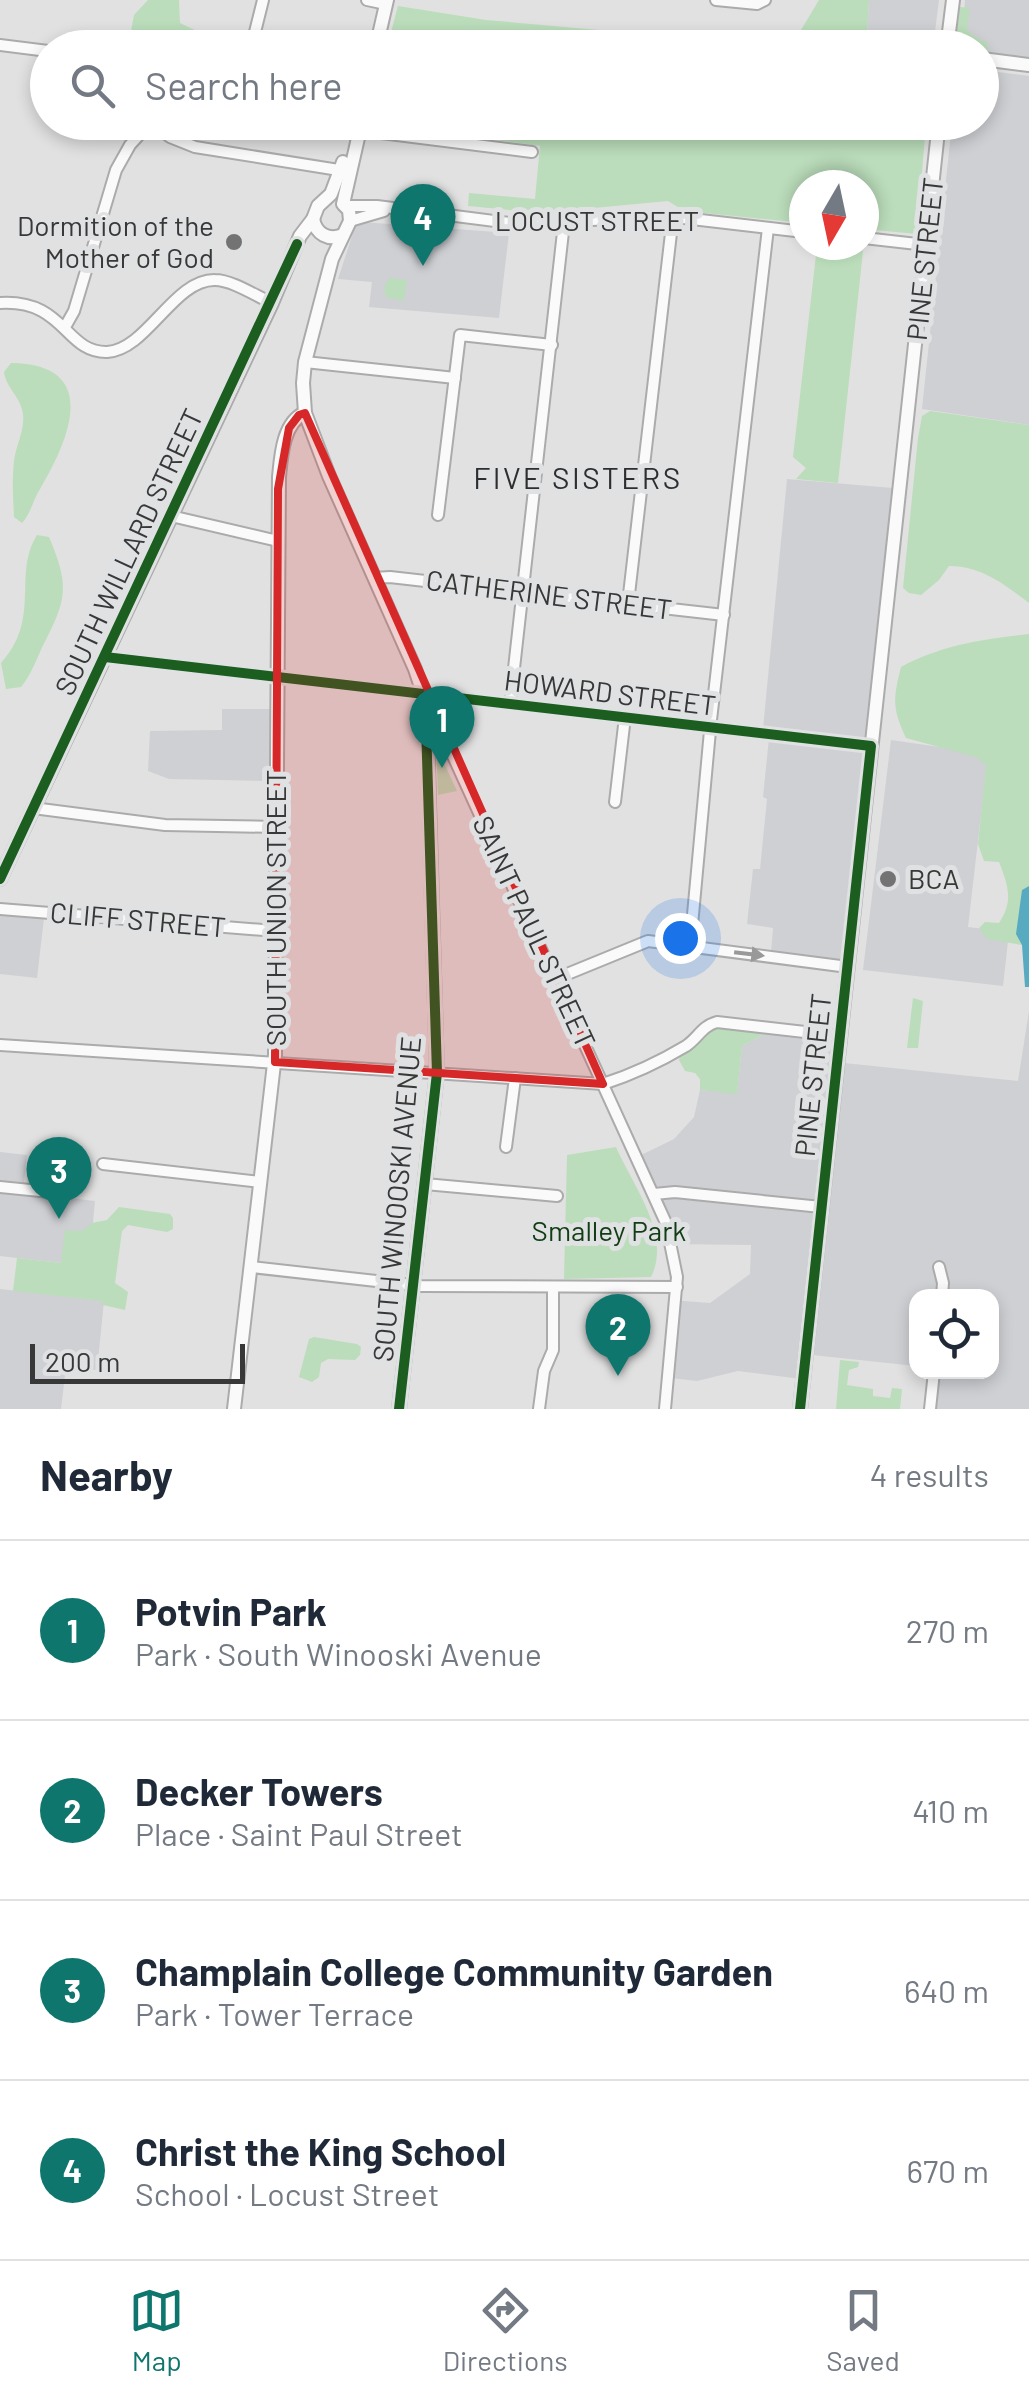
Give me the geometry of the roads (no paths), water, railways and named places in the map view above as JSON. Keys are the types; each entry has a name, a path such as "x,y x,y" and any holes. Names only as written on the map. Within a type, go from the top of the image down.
{"main road":[{"path":"950,30 953,0"},
{"path":"380,30 387,2"},
{"path":"999,62 1029,66"},
{"path":"298,244 323,235 342,234 350,221 344,205 344,170 350,140"},
{"name":"PINE STREET","path":"800,1409 937,140"},
{"path":"332,259 314,218 344,170"},
{"path":"325,202 344,205"},
{"name":"SOUTH WILLARD STREET","path":"0,879 3,862 33,808 272,303 302,231 314,218"},
{"name":"SOUTH UNION STREET","path":"234,1409 275,1062 279,477 332,259 342,234"},
{"path":"289,428 296,417 305,413 305,365"},
{"name":"SAINT PAUL STREET","path":"305,413 425,694"},
{"name":"SOUTH WINOOSKI AVENUE","path":"399,1409 437,1073 425,694"}],"street":[{"path":"255,30 262,0"},
{"path":"368,0 387,2"},
{"path":"716,0 757,4 765,0"},
{"path":"0,45 30,49"},
{"path":"65,326 74,311 116,170 134,140"},
{"path":"175,140 194,147 344,170"},
{"path":"444,140 532,152"},
{"path":"314,167 336,184"},
{"name":"LOCUST STREET","path":"344,205 518,224 673,216 789,230"},
{"name":"LOCUST STREET","path":"350,221 390,210"},
{"path":"628,603 673,216"},
{"path":"510,704 564,224"},
{"path":"690,946 768,228"},
{"path":"879,240 926,245"},
{"path":"0,303 32,305 52,315 83,346 98,351 128,344 181,296 213,280 272,303"},
{"path":"438,515 460,335 552,345"},
{"path":"305,365 454,378"},
{"path":"171,516 278,540"},
{"name":"CATHERINE STREET","path":"374,578 390,576 724,615"},
{"name":"HOWARD STREET","path":"105,656 871,746"},
{"name":"SAINT PAUL STREET","path":"425,694 671,1237 676,1287 665,1409"},
{"path":"615,802 625,717"},
{"path":"33,808 165,825 277,828"},
{"name":"CLIFF STREET","path":"0,909 276,931"},
{"path":"556,979 642,942 848,967"},
{"path":"0,1045 603,1084 679,1050 704,1027 717,1022 840,1036"},
{"path":"506,1147 515,1078"},
{"path":"103,1164 260,1182"},
{"path":"425,1184 557,1196"},
{"path":"0,1187 60,1193"},
{"path":"654,1194 674,1192 821,1207"},
{"path":"251,1267 413,1286 676,1287"},
{"path":"939,1267 943,1289"},
{"path":"539,1409 544,1371 553,1350 553,1287"},
{"path":"930,1409 933,1379"}],"water":[{"path":"1029,886 1029,987 1025,987 1022,945 1016,934 1022,890"}],"place":[{"name":"Dormition of the Mother of God","path":"234,242"},
{"name":"Christ the King School","path":"423,266"},
{"name":"Potvin Park","path":"442,768"},
{"name":"BCA","path":"888,879"},
{"name":"Champlain College Community Garden","path":"59,1219"},
{"name":"Decker Towers","path":"618,1376"}],"district":[{"name":"FIVE SISTERS","path":"578,479"}],"park label":[{"name":"Smalley Park","path":"609,1231"}]}
